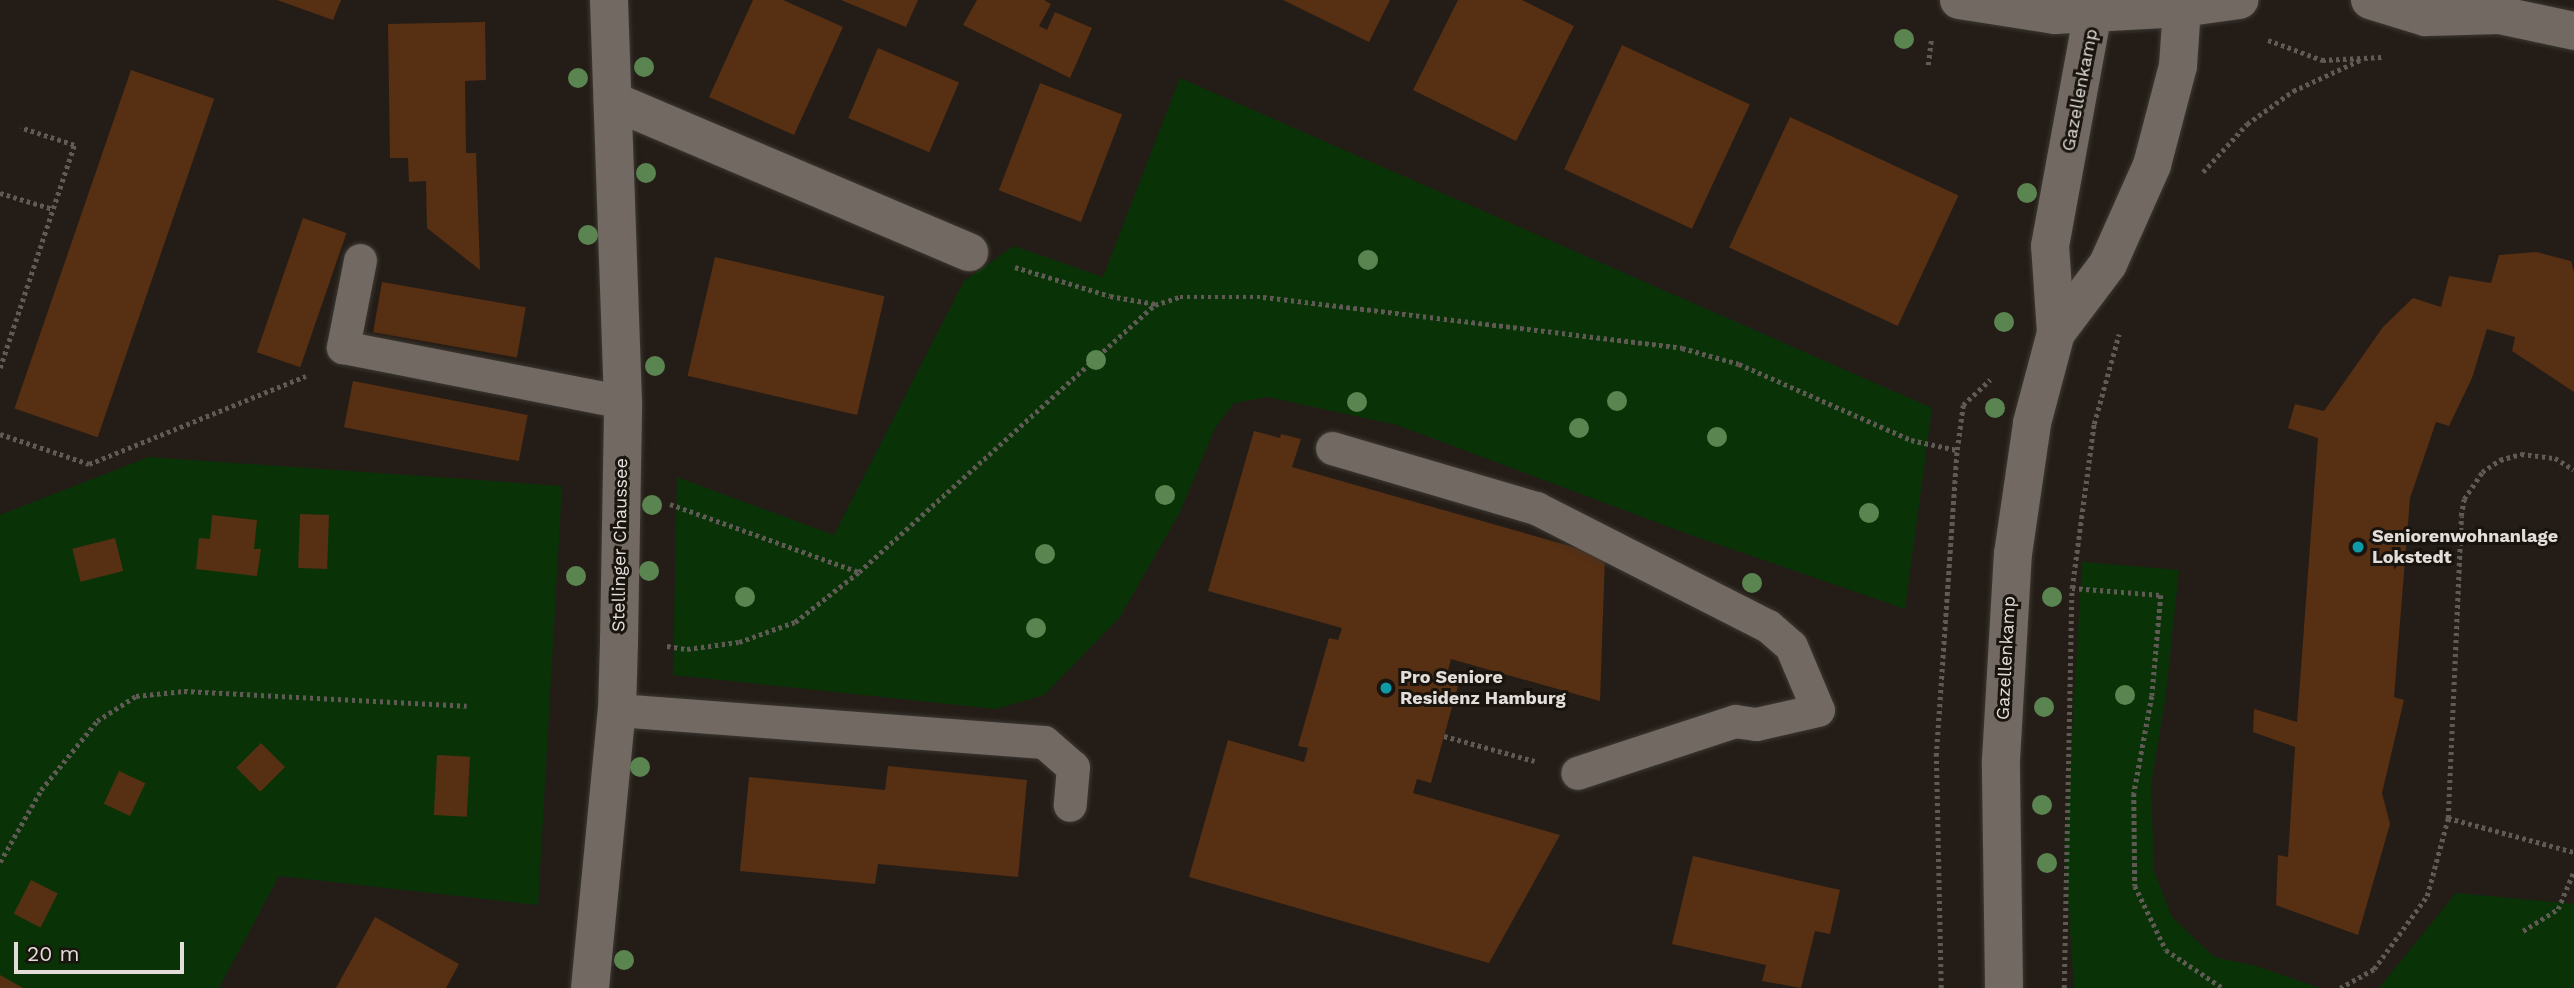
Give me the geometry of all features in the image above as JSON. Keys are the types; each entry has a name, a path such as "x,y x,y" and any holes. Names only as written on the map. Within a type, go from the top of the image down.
{"street":[{"name":"Stellinger Chaussee","path":"590,988 617,710 619,641 623,402 609,0"},
{"path":"1959,0 2054,15 2095,7 2239,0"},
{"path":"2370,0 2425,16 2499,15 2574,31"},
{"name":"Gazellenkamp","path":"2056,333 2108,264 2152,165 2178,66 2177,4"},
{"name":"Gazellenkamp","path":"2004,988 2001,760 2013,554 2030,435 2056,333 2050,246 2095,7"},
{"path":"612,101 969,252"}],"lane":[{"path":"360,260 343,347 623,402"},
{"path":"1332,448 1535,508 1768,626 1791,646 1818,710 1756,724 1735,721 1577,773"},
{"path":"617,710 1044,743 1073,767 1070,804"}],"path":[{"path":"2202,173 2247,124 2293,91 2360,60 2322,60"},
{"path":"0,368 74,145 21,128"},
{"path":"0,193 52,209"},
{"path":"969,252 1110,296 1155,304 1180,297 1263,297 1682,348 1739,364 1911,440 1957,450"},
{"path":"619,641 687,649 738,642 795,622 859,572 1155,304"},
{"path":"2064,988 2072,588 2094,424 2123,320"},
{"path":"0,435 89,464 313,374 343,347"},
{"path":"1941,988 1936,756 1957,450 1963,405 1997,374"},
{"path":"2340,988 2374,969 2427,896 2448,818 2461,516 2465,499 2483,472 2500,460 2521,454 2554,458 2574,470"},
{"path":"621,505 676,504 859,572"},
{"path":"2072,588 2161,596 2152,696 2134,793 2135,886 2166,950 2224,988"},
{"path":"0,862 41,790 97,721 136,696 184,691 467,706"},
{"path":"1444,736 1577,773"},
{"path":"2448,818 2574,852"},
{"path":"2523,931 2558,909 2574,871"}],"green space":[{"path":"1180,78 1932,408 1905,609 1688,534 1397,425 1268,397 1234,403 1215,428 1180,512 1120,617 1044,695 996,709 673,675 677,477 834,535 964,281 1014,246 1103,277"},
{"path":"149,457 562,486 538,905 279,876 219,988 0,988 0,515"},
{"path":"2082,562 2179,570 2166,694 2151,785 2154,871 2172,917 2214,957 2256,966 2320,988 2074,988 2065,855"},
{"path":"2456,893 2574,904 2574,988 2379,988"}],"building":[{"path":"277,0 341,0 333,20"},
{"path":"753,0 783,0 843,27 794,135 709,97"},
{"path":"841,0 918,0 906,27"},
{"path":"977,0 1044,0 1051,4 1039,26 1047,30 1055,12 1092,28 1070,78 963,25"},
{"path":"1283,0 1390,0 1369,42"},
{"path":"1458,0 1522,0 1574,26 1516,141 1413,90"},
{"path":"485,22 486,80 465,81 466,153 476,153 480,270 427,228 426,181 409,182 408,158 390,158 388,24"},
{"path":"1622,45 1750,105 1692,229 1564,169"},
{"path":"878,48 959,82 929,152 848,118"},
{"path":"131,70 214,99 98,437 14,408"},
{"path":"1040,83 1122,115 1081,222 999,190"},
{"path":"1790,117 1959,196 1898,326 1729,248"},
{"path":"303,218 346,233 300,367 257,352"},
{"name":"Seniorenwohnanlage Lokstedt","path":"2536,252 2571,261 2574,272 2574,392 2512,351 2515,337 2487,329 2472,378 2449,426 2436,422 2410,498 2394,697 2404,700 2382,793 2390,824 2358,935 2276,905 2278,855 2288,857 2295,747 2253,732 2254,709 2297,722 2318,438 2288,428 2295,404 2324,411 2383,327 2413,298 2441,307 2449,276 2491,283 2499,255"},
{"path":"715,257 885,296 857,415 688,376"},
{"path":"382,282 526,307 517,358 373,332"},
{"path":"353,381 528,415 519,461 344,427"},
{"name":"Pro Seniore Residenz Hamburg","path":"1254,431 1280,438 1281,434 1301,439 1292,467 1605,556 1600,701 1451,659 1448,671 1461,675 1431,783 1417,779 1413,793 1560,835 1489,963 1189,877 1228,740 1304,762 1308,748 1298,746 1329,638 1338,640 1342,628 1208,591"},
{"path":"300,514 329,515 327,569 298,568"},
{"path":"212,515 257,520 254,549 261,549 257,576 196,569 199,538 210,539"},
{"path":"115,538 123,571 81,582 72,549"},
{"path":"261,743 285,767 260,792 236,768"},
{"path":"437,755 470,757 467,817 434,815"},
{"path":"888,766 1027,780 1018,877 878,864 875,884 740,871 749,777 885,790"},
{"path":"119,771 145,783 130,816 104,804"},
{"path":"1693,856 1840,890 1830,934 1815,931 1801,988 1762,981 1766,965 1672,944"},
{"path":"31,880 58,894 40,927 14,914"},
{"path":"375,917 459,964 446,988 336,988"},
{"path":"0,975 23,988 0,988"}],"place":[{"name":"Seniorenwohnanlage Lokstedt","path":"2358,547"},
{"name":"Pro Seniore Residenz Hamburg","path":"1386,688"}]}
